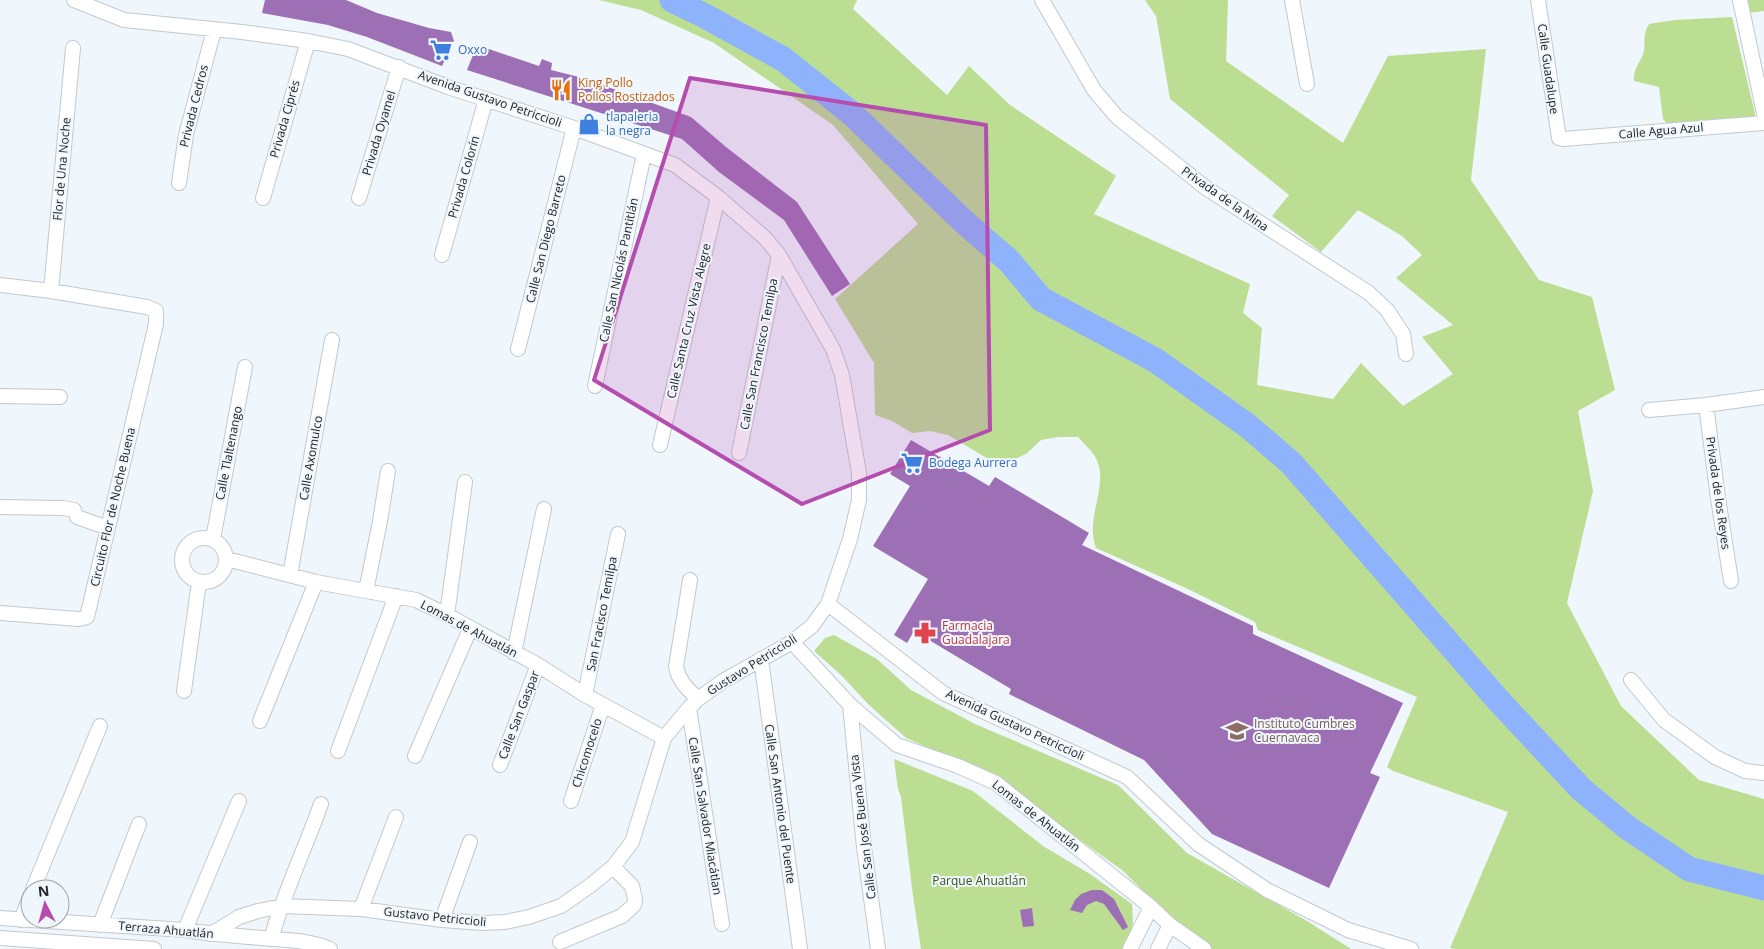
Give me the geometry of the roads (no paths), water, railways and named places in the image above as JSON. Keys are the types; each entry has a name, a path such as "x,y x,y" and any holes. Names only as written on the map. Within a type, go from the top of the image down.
{"street":[{"name":"Avenida Gustavo Petriccioli","path":"74,0 124,20 308,41 348,49 448,87 574,128 674,165 718,196 765,238 779,256 833,348 842,374 859,473 859,500 850,539 828,604 943,693 1128,777 1198,844 1267,890 1348,930 1411,949"},
{"name":"Privada de la Mina","path":"1042,0 1094,90 1116,117 1206,188 1369,293 1387,310 1403,334 1406,354"},
{"path":"1292,0 1307,84"},
{"name":"Calle Guadalupe","path":"1538,0 1559,138"},
{"path":"1740,0 1764,113"},
{"name":"Privada Cedros","path":"179,183 186,134 214,30"},
{"name":"Privada Ciprés","path":"264,198 308,41"},
{"name":"Flor de Una Noche","path":"51,291 74,48"},
{"name":"Privada Oyamel","path":"359,198 399,68"},
{"name":"Privada Colorín","path":"442,255 486,99"},
{"name":"Calle Agua Azul","path":"1559,138 1764,123"},
{"name":"Calle San Diego Barreto","path":"518,349 574,128"},
{"name":"Calle San Nicolás Pantitlán","path":"595,386 644,154"},
{"name":"Calle Santa Cruz Vista Alegre","path":"660,445 718,196"},
{"name":"Calle San Francisco Temilpa","path":"739,453 779,256"},
{"path":"0,285 51,291"},
{"name":"Circuito Flor de Noche Buena","path":"0,613 79,619 87,617 156,324 156,311 147,307 51,291"},
{"name":"Calle Axomulco","path":"290,575 332,340"},
{"name":"Calle Tlaltenango","path":"213,538 245,368"},
{"path":"0,396 60,397"},
{"path":"1649,410 1764,397"},
{"name":"Privada de los Reyes","path":"1706,405 1731,581"},
{"path":"366,591 388,471"},
{"path":"447,615 465,482"},
{"path":"0,508 60,508 109,524"},
{"path":"514,653 544,508"},
{"name":"San Fracisco Temilpa","path":"585,695 618,534"},
{"path":"200,537 213,538 223,547 227,559 224,572 213,581 199,582 188,576 182,565 182,553 189,542 200,537"},
{"name":"Lomas de Ahuatlán","path":"227,559 316,582 416,600 538,665 585,695 664,738"},
{"path":"690,580 676,667 678,676 693,704"},
{"path":"184,691 199,582"},
{"path":"260,721 316,582"},
{"path":"338,751 396,596"},
{"name":"Gustavo Petriccioli","path":"211,934 239,917 282,906 361,909 442,920 483,923 505,922 529,917 561,906 591,886 613,867 632,842 664,738 693,704 723,681 792,642 812,626 828,604"},
{"path":"415,756 470,629"},
{"name":"Lomas de Ahuatlán","path":"792,642 850,706 897,745 958,766 996,783 1151,907 1170,925 1204,949"},
{"name":"Calle San Antonio del Puente","path":"761,659 800,949"},
{"name":"Calle San Gaspar","path":"500,765 538,665"},
{"path":"1631,680 1664,720 1715,757 1745,771 1764,773"},
{"name":"Calle San Salvador Miacátlan","path":"693,704 722,924"},
{"name":"Chicomocelo","path":"571,801 603,705"},
{"name":"Calle San José Buena Vista","path":"850,706 864,847 878,949"},
{"path":"37,879 100,726"},
{"path":"185,930 239,801"},
{"path":"271,938 321,804"},
{"path":"361,909 396,817"},
{"path":"100,925 139,824"},
{"path":"442,920 470,842"},
{"path":"560,942 622,916 634,905 635,899 632,886 613,867"},
{"path":"1130,949 1151,907"},
{"name":"Terraza Ahuatlán","path":"0,918 20,920"},
{"name":"Terraza Ahuatlán","path":"70,923 185,930 211,934 271,938 296,945 322,945 330,949"},
{"path":"1158,949 1170,925"},
{"name":"Terraza Ahuatlán","path":"0,938 79,946 154,949"}],"waterway":[{"path":"672,0 783,59 851,113 963,221 1009,261 1041,299 1155,360 1248,426 1291,463 1499,701 1581,789 1628,828 1689,869 1764,888"}],"place":[{"name":"Oxxo","path":"441,50"},
{"name":"King Pollo Pollos Rostizados","path":"561,90"},
{"name":"tlapaleria la negra","path":"589,124"},
{"name":"Bodega Aurrera","path":"912,463"},
{"name":"Farmacia Guadalajara","path":"925,633"},
{"name":"Instituto Cumbres Cuernavaca","path":"1237,731"}],"park label":[{"name":"Parque Ahuatlán","path":"979,881"}]}
